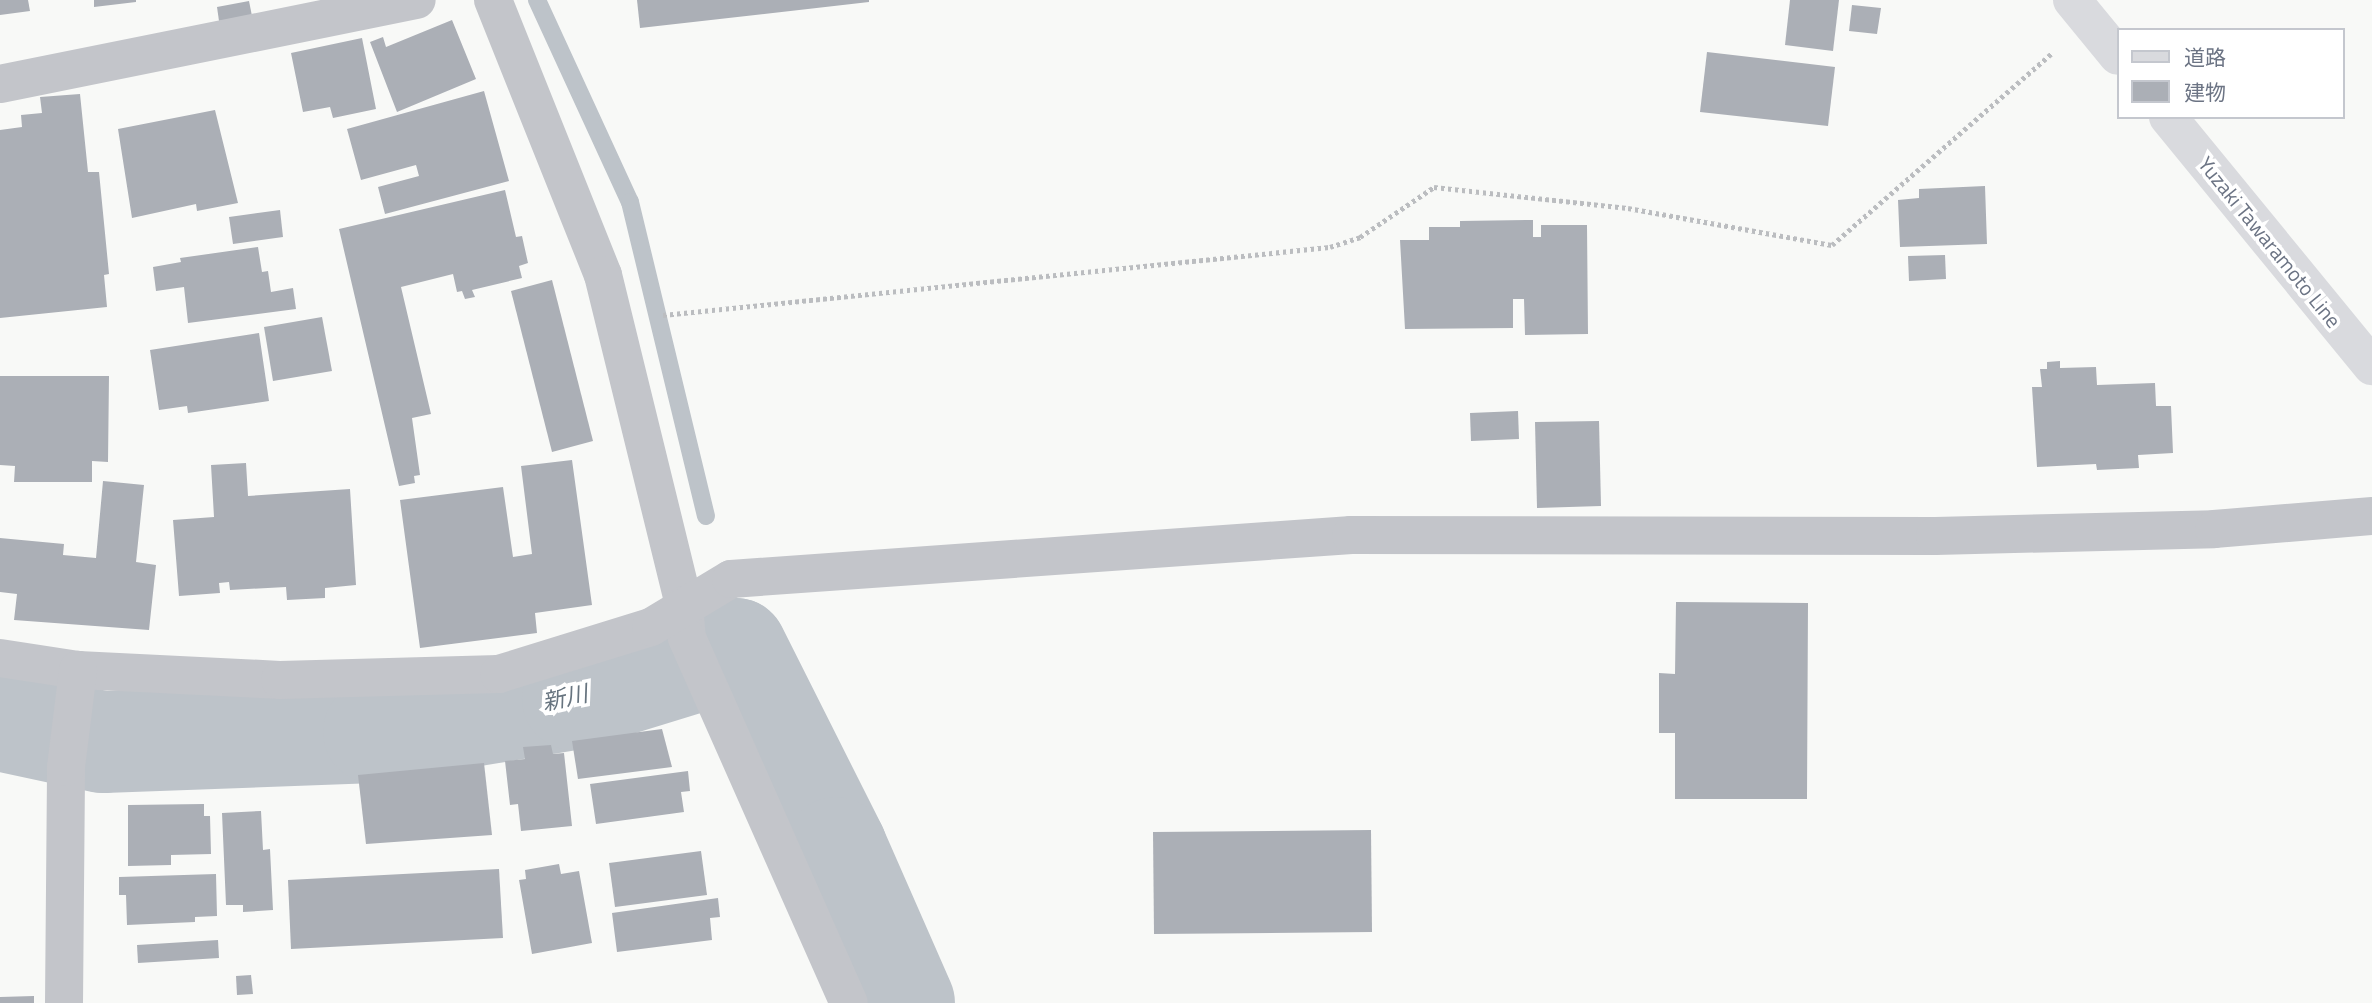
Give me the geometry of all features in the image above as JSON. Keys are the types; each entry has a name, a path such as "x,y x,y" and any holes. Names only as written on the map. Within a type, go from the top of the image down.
{"main road":[{"path":"2081,11 2116,54"},
{"name":"Yuzaki Tawaramoto Line","path":"2170,119 2372,366"}],"street":[{"path":"0,84 416,0"},
{"path":"492,0 603,275 684,605 687,638 849,1003"},
{"path":"0,658 78,670 280,680 499,674 651,627 684,605 732,579 1351,535 1935,536 2214,529 2372,516"},
{"path":"64,1003 66,767 78,670"}],"path":[{"path":"613,318 1330,247 1360,237 1434,187 1628,208 1832,245 2081,11"}],"building":[{"path":"0,0 28,0 30,11 0,15"},
{"path":"94,0 136,0 136,2 94,7"},
{"path":"637,0 869,0 869,2 640,28"},
{"path":"1790,0 1839,0 1833,51 1785,45"},
{"path":"249,1 252,16 219,21 217,7"},
{"path":"1852,5 1881,8 1877,34 1849,31"},
{"path":"452,20 476,79 397,112 370,42 383,37 386,47"},
{"path":"362,38 376,109 333,118 330,107 303,112 291,53"},
{"path":"1707,52 1835,67 1828,126 1700,112"},
{"path":"484,91 509,181 385,214 378,187 419,176 416,165 361,180 347,129"},
{"path":"80,94 88,172 99,172 109,274 104,275 107,307 0,318 0,130 22,127 21,115 42,113 40,97"},
{"path":"215,110 238,203 197,211 196,204 132,218 118,129"},
{"path":"1985,186 1987,244 1900,247 1898,200 1919,198 1919,189"},
{"path":"505,190 516,237 522,236 528,263 519,266 522,278 472,290 475,297 465,299 462,291 457,292 453,274 401,287 431,414 412,418 420,475 414,476 415,483 399,486 339,229"},
{"path":"280,210 283,237 233,244 229,217"},
{"path":"1533,220 1533,237 1541,237 1541,225 1587,225 1588,334 1525,335 1524,299 1513,299 1513,328 1405,329 1400,240 1429,240 1429,227 1460,227 1460,221"},
{"path":"258,247 262,272 268,271 271,292 293,288 296,309 188,323 184,287 156,291 153,267 181,262 180,258"},
{"path":"1945,255 1946,279 1909,281 1908,256"},
{"path":"552,280 593,441 552,452 511,291"},
{"path":"322,317 332,371 273,381 264,327"},
{"path":"259,333 269,401 188,413 187,406 159,410 150,350"},
{"path":"2060,361 2060,368 2096,367 2097,385 2155,383 2156,406 2171,406 2173,453 2138,455 2139,468 2097,470 2096,464 2037,467 2032,387 2042,387 2040,369 2047,369 2047,362"},
{"path":"0,376 109,376 108,462 92,461 92,482 14,482 15,466 0,465"},
{"path":"1518,411 1519,439 1471,441 1470,413"},
{"path":"1599,421 1601,506 1537,508 1535,422"},
{"path":"572,460 592,605 535,613 537,633 420,648 400,500 503,487 513,557 532,554 521,466"},
{"path":"246,463 248,496 350,489 356,585 325,588 325,598 287,600 286,587 230,590 229,582 219,583 220,593 179,596 173,520 214,517 211,465"},
{"path":"103,481 144,485 136,562 156,565 149,630 14,620 17,594 0,592 0,538 64,544 63,555 96,558"},
{"path":"1676,602 1808,603 1807,799 1675,799 1675,733 1659,733 1659,673 1675,674"},
{"path":"662,729 672,767 578,779 572,741"},
{"path":"551,745 553,754 564,753 572,826 521,831 518,804 510,805 505,761 525,759 523,747"},
{"path":"484,763 492,835 366,844 358,775"},
{"path":"688,771 690,791 681,792 684,812 596,824 590,784"},
{"path":"204,804 204,816 210,816 211,854 171,855 171,865 128,866 128,805"},
{"path":"261,811 263,850 270,849 273,910 243,912 243,905 226,905 222,813"},
{"path":"1371,830 1372,932 1154,934 1153,832"},
{"path":"701,851 707,895 615,907 609,863"},
{"path":"559,864 561,874 579,871 592,943 532,954 519,880 526,879 525,870"},
{"path":"499,869 503,938 291,949 288,880"},
{"path":"216,874 217,916 195,917 195,922 127,925 126,895 119,895 119,877"},
{"path":"718,898 720,917 710,918 712,940 617,952 612,913"},
{"path":"218,940 219,958 138,963 137,945"},
{"path":"251,975 253,994 237,995 236,976"},
{"path":"34,996 34,1003 0,1003 0,997"}],"waterway":[{"path":"537,0 630,202 706,516"},
{"path":"732,626 736,649"},
{"name":"新川","path":"0,720 103,742 374,732 573,699 736,649 836,848 904,1003"}]}
